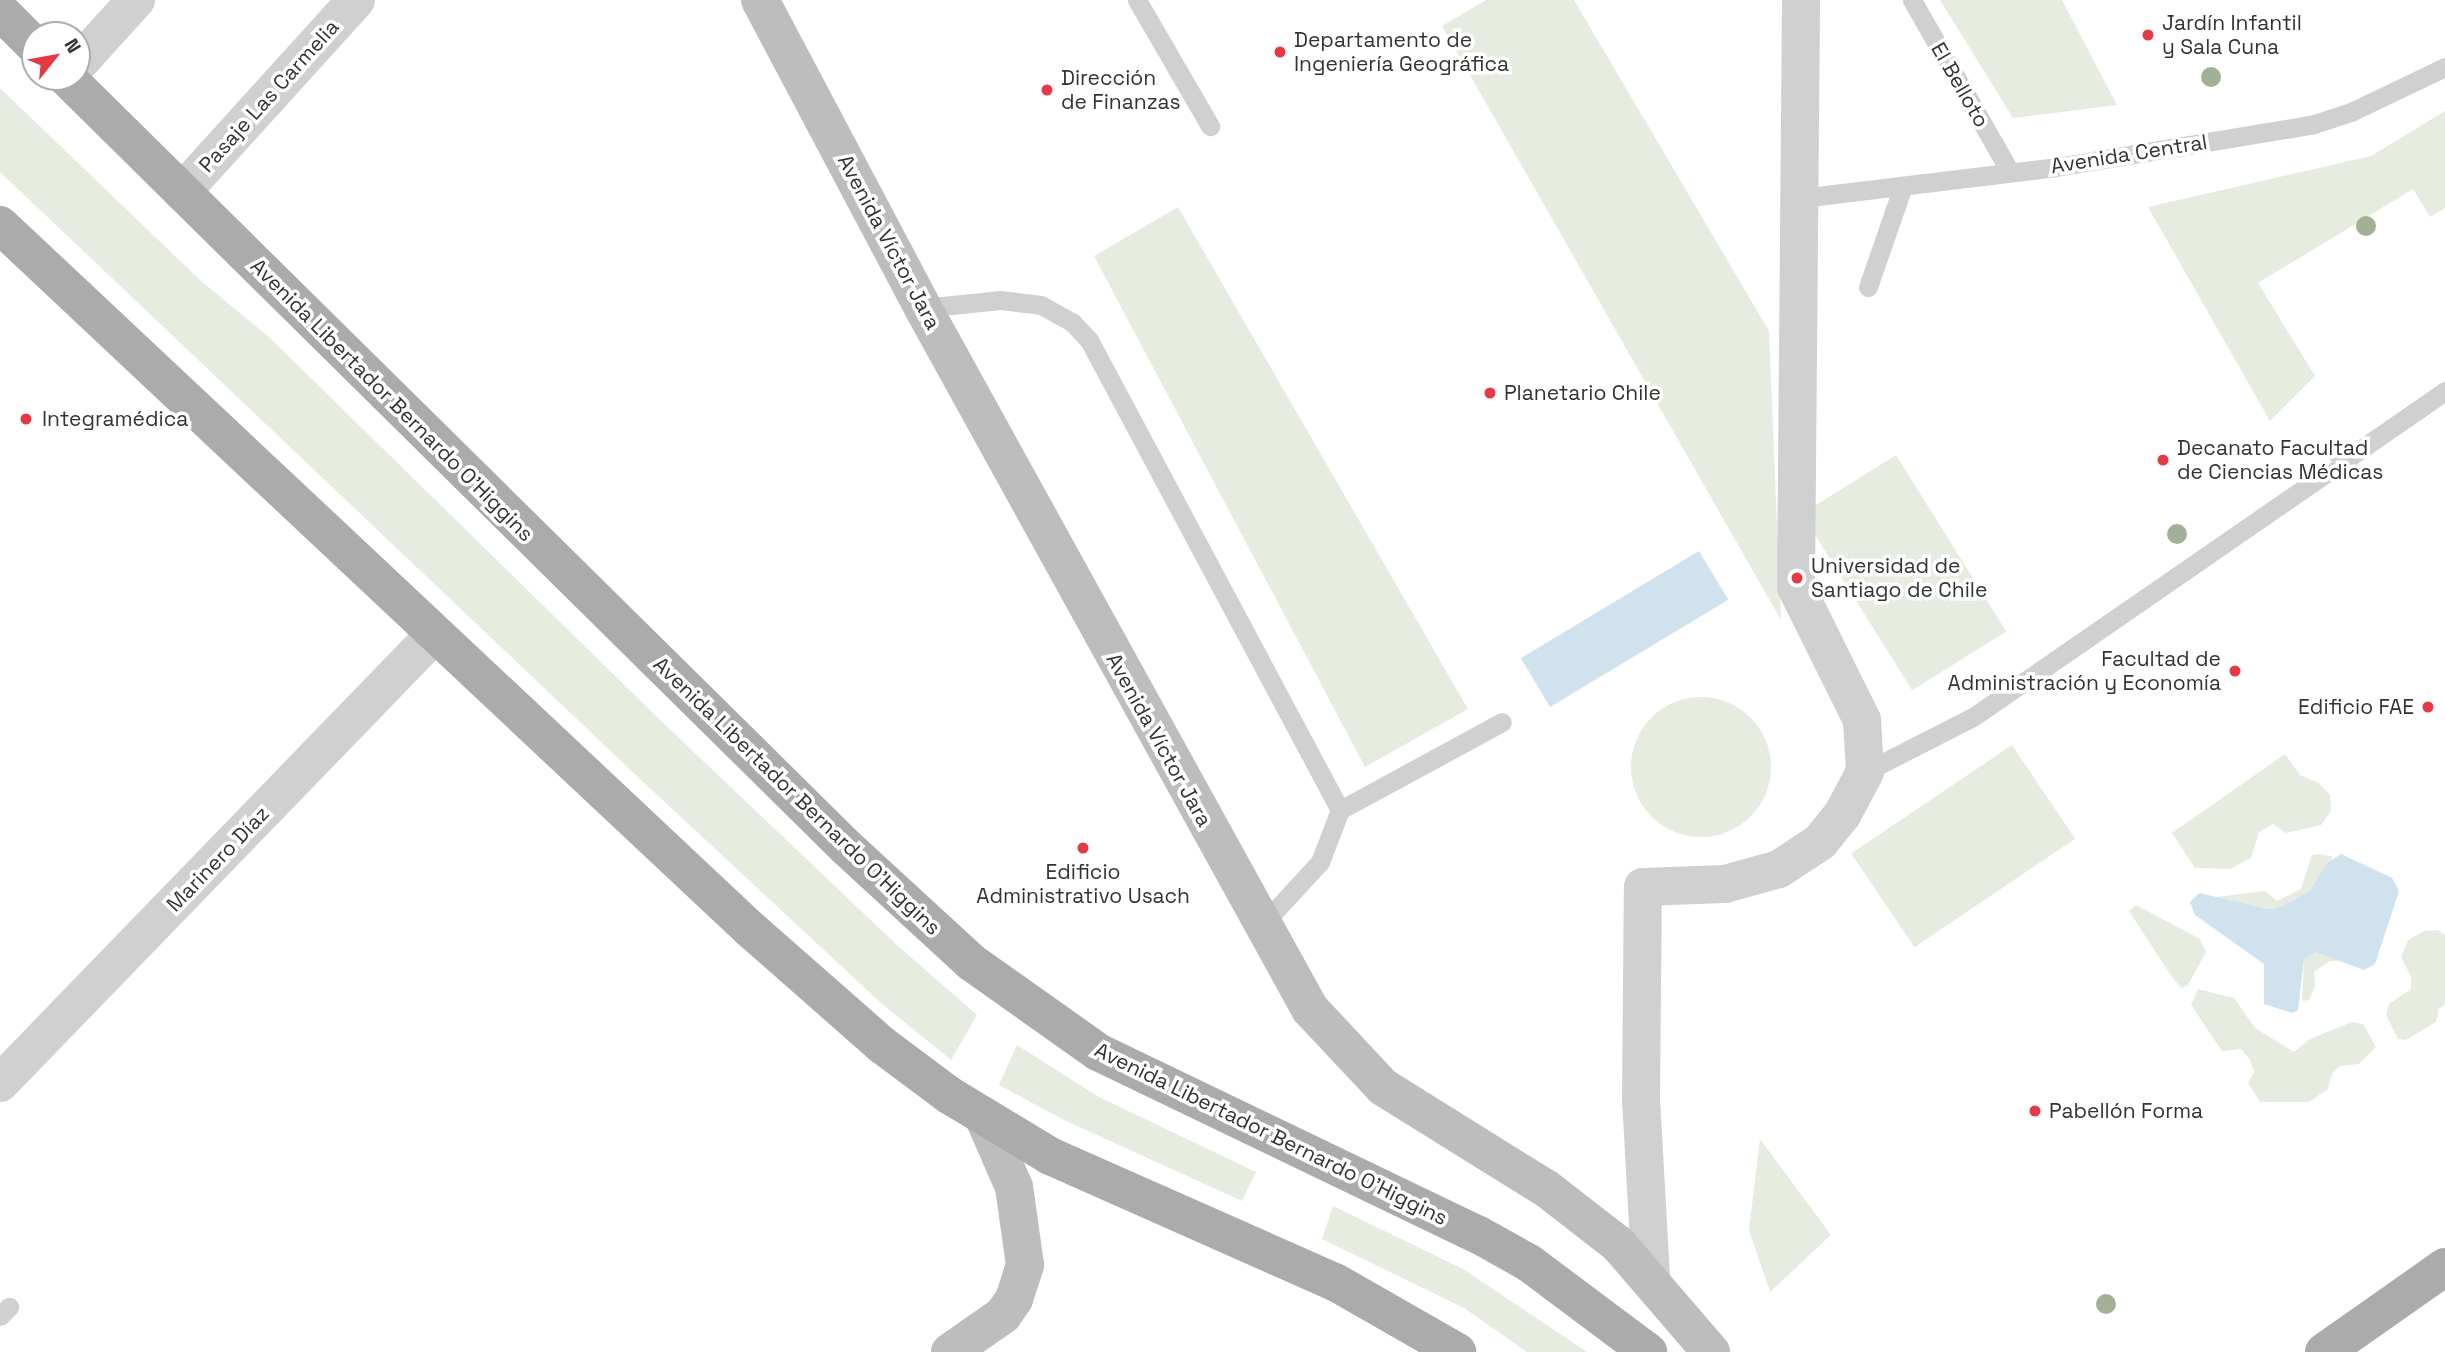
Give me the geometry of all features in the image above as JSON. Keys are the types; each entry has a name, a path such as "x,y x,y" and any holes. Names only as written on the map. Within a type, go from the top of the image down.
{"main road":[{"name":"Avenida Víctor Jara","path":"760,0 923,308 1261,926 1310,1009 1357,1064 1411,1106 1548,1189 1618,1244 1651,1278 1712,1352"},
{"path":"0,11 21,32"},
{"name":"Avenida Libertador Bernardo O'Higgins","path":"80,91 846,847 971,962 1098,1052 1460,1225 1529,1263 1648,1352"},
{"path":"0,225 825,998 983,1116 1096,1178 1335,1282 1457,1352"},
{"path":"950,1352 1003,1315 1014,1299 1025,1265 1014,1187 983,1116"},
{"path":"2324,1352 2445,1267"}],"street":[{"path":"91,50 136,0"},
{"name":"Pasaje Las Carmelia","path":"181,192 356,0"},
{"path":"1651,1278 1642,1101 1643,887 1726,884 1779,869 1820,842 1843,815 1865,772 1861,720 1796,587 1801,0"},
{"name":"Marinero Díaz","path":"0,1083 435,634"}],"lane":[{"path":"1138,0 1210,126"},
{"name":"El Belloto","path":"1912,0 2008,170"},
{"name":"Avenida Central","path":"1801,198 1903,187 2008,170 2050,167 2311,125 2351,112 2445,67"},
{"path":"1868,287 1903,187"},
{"path":"923,308 1001,300 1041,305 1072,322 1089,340 1340,810"},
{"path":"1865,772 1973,717 2445,391"},
{"path":"1261,926 1320,862 1340,810 1502,722"}],"shaded area":[{"path":"1486,0 1574,0 1769,331 1781,620 1442,26"},
{"path":"1940,0 2062,0 2117,105 2013,118"},
{"path":"0,88 200,280 270,338 656,716 898,946 977,1015 951,1060 881,1003 640,779 0,172"},
{"path":"2445,111 2445,208 2430,217 2413,189 2258,283 2315,376 2270,421 2148,207 2371,156"},
{"path":"1178,207 1468,709 1365,767 1094,256"},
{"path":"1896,455 2006,631 1912,690 1802,514"},
{"path":"1701,697 1728,703 1750,718 1765,740 1771,767 1765,794 1750,816 1728,831 1701,837 1674,831 1652,816 1637,794 1631,767 1637,740 1652,718 1674,703"},
{"path":"2012,745 2075,839 1914,947 1851,853"},
{"path":"2285,754 2300,775 2319,783 2330,795 2331,811 2321,825 2286,833 2273,824 2259,832 2251,858 2230,869 2195,868 2172,833"},
{"path":"2312,855 2333,857 2310,891 2282,906 2271,909 2216,897 2265,891 2277,901 2301,889"},
{"path":"2136,905 2200,939 2206,952 2188,985 2181,988 2172,977 2129,911"},
{"path":"2438,930 2445,935 2445,1004 2439,1009 2436,1022 2406,1040 2398,1039 2386,1015 2389,1004 2411,989 2411,977 2401,957 2408,940 2424,931"},
{"path":"2316,952 2345,961 2330,961 2314,972 2315,986 2309,1000 2302,1001 2304,958"},
{"path":"2198,989 2234,998 2255,1028 2294,1052 2310,1039 2352,1022 2363,1024 2376,1047 2359,1064 2340,1066 2332,1074 2328,1089 2309,1102 2260,1102 2248,1083 2254,1072 2250,1060 2241,1049 2222,1051 2191,1005"},
{"path":"1017,1045 1099,1097 1256,1172 1242,1201 1066,1121 999,1085"},
{"path":"1760,1139 1831,1235 1770,1292 1749,1230"},
{"path":"1333,1206 1463,1269 1587,1352 1527,1352 1464,1308 1322,1239"}],"water":[{"path":"1699,551 1728,600 1550,707 1521,658"},
{"path":"2341,854 2392,878 2399,891 2375,964 2364,970 2316,952 2304,959 2298,1010 2292,1013 2264,1004 2264,964 2195,915 2190,902 2199,893 2270,909 2282,906 2310,891 2327,863"}],"place":[{"name":"Jardín Infantil y Sala Cuna","path":"2148,35"},
{"name":"Departamento de Ingeniería Geográfica","path":"1280,52"},
{"name":"Dirección de Finanzas","path":"1047,90"},
{"name":"Planetario Chile","path":"1490,393"},
{"name":"Integramédica","path":"26,419"},
{"name":"Decanato Facultad de Ciencias Médicas","path":"2163,460"},
{"name":"Universidad de Santiago de Chile","path":"1797,578"},
{"name":"Facultad de Administración y Economía","path":"2235,671"},
{"name":"Edificio FAE","path":"2428,707"},
{"name":"Edificio Administrativo Usach","path":"1083,848"},
{"name":"Pabellón Forma","path":"2035,1111"}]}
